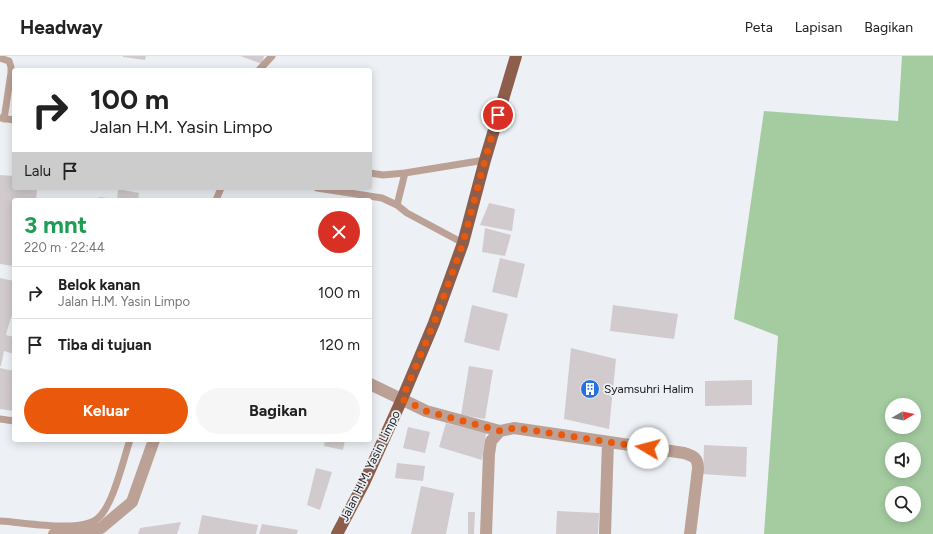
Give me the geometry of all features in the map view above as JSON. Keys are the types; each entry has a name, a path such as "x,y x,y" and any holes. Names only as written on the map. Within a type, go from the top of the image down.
{"main road":[{"name":"Jalan H.M. Yasin Limpo","path":"337,534 364,483 434,323 463,243 485,160 516,56"}],"street":[{"path":"372,385 426,411 500,431 514,428 691,455 698,460 698,469 690,534"},
{"path":"486,534 489,454 491,440 500,431"},
{"path":"54,534 90,531 101,528 132,502 153,442"},
{"path":"605,534 608,442"}],"lane":[{"path":"261,68 272,56"},
{"path":"0,58 8,61 11,67 2,118 12,120"},
{"path":"372,173 382,175 405,173 485,160"},
{"path":"397,206 405,173"},
{"path":"330,190 382,198 406,213 463,243"},
{"path":"0,419 12,421"},
{"path":"0,521 61,526 78,525 94,521 98,518 114,492 129,442"}],"green space":[{"path":"902,56 933,56 933,534 764,534 778,336 734,319 764,111 898,121"}],"building":[{"path":"123,56 146,56 145,60"},
{"path":"240,56 264,56 262,64"},
{"path":"0,175 12,176 12,190 37,190 36,198 12,198 12,266 0,264"},
{"path":"118,190 139,193 138,198 117,198"},
{"path":"489,203 515,209 512,231 480,225"},
{"path":"485,228 511,235 505,256 482,252"},
{"path":"500,258 525,264 517,298 492,292"},
{"path":"0,278 12,281 12,317 6,335 12,336 12,353 4,351 0,366"},
{"path":"472,305 508,314 499,351 464,342"},
{"path":"613,305 678,314 674,339 610,331"},
{"name":"Syamsuhri Halim","path":"571,348 616,359 609,429 564,419"},
{"path":"469,366 493,370 485,419 461,415"},
{"path":"0,368 12,371 12,411 0,409"},
{"path":"752,380 752,405 705,406 705,381"},
{"path":"446,423 486,433 482,460 439,447"},
{"path":"408,427 430,432 425,453 403,448"},
{"path":"325,442 345,442 343,450 324,446"},
{"path":"704,445 747,447 746,477 703,474"},
{"path":"397,463 425,466 423,481 395,478"},
{"path":"316,468 332,472 320,510 307,505"},
{"path":"421,486 454,493 446,534 411,534"},
{"path":"557,511 599,513 598,534 556,534"},
{"path":"468,512 475,512 474,534 468,534"},
{"path":"202,515 258,525 256,534 198,534"},
{"path":"181,522 177,534 138,534 140,528"},
{"path":"262,524 298,530 297,534 259,534"}],"place":[{"name":"Syamsuhri Halim","path":"590,389"}],"route":[{"path":"498,115 463,243 434,323 402,399 426,411 500,431 514,428 532,430 648,448"}]}
